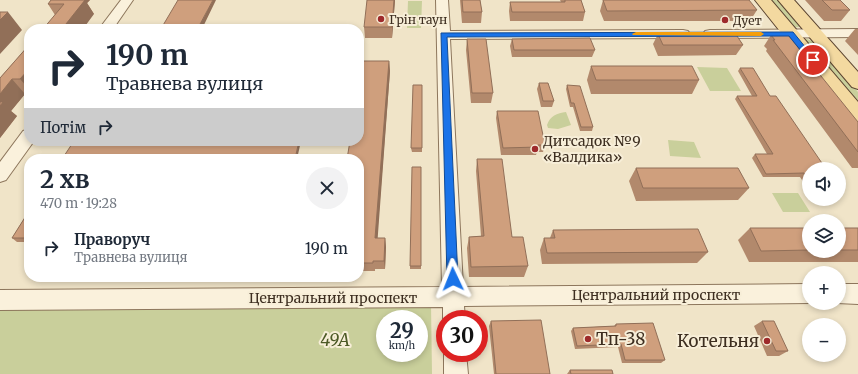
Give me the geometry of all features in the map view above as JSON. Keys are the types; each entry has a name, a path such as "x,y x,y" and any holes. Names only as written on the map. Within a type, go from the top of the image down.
{"main road":[{"path":"763,0 858,115"},
{"path":"786,0 858,83"}],"street":[{"path":"110,24 127,0"},
{"path":"442,0 454,310"},
{"path":"443,35 858,33"},
{"path":"0,175 24,142"},
{"name":"Центральний проспект","path":"0,300 802,294"},
{"path":"846,294 858,294"},
{"path":"455,362 456,374"}],"green space":[{"path":"768,0 778,0 799,27 793,28"},
{"path":"408,1 422,1 421,28 407,28"},
{"path":"807,39 815,42 858,92 858,107 804,40"},
{"path":"697,67 727,68 741,91 710,91"},
{"path":"566,112 571,125 558,129 548,128 548,122 552,117"},
{"path":"668,140 694,142 701,158 670,156"},
{"path":"772,193 798,193 802,199 802,206 806,206 810,212 783,212"},
{"name":"49А","path":"431,304 432,374 0,374 0,307"}],"building":[{"path":"51,0 85,0 66,24 47,24 64,4 48,4"},
{"path":"178,0 213,0 200,24 164,24"},
{"name":"Грін таун","path":"367,0 394,0 392,27 364,27"},
{"path":"462,0 480,0 482,12 463,12"},
{"path":"565,0 581,0 585,12 512,12 510,2 565,2"},
{"path":"603,0 749,0 757,10 607,11"},
{"path":"822,0 840,0 850,10 832,10"},
{"path":"0,12 8,12 0,20"},
{"path":"735,33 743,45 663,45 658,34"},
{"path":"771,35 788,35 858,122 858,152 773,40 775,40"},
{"path":"590,38 595,50 514,50 512,39"},
{"path":"467,39 486,39 493,93 472,93"},
{"path":"24,51 24,75 20,79 12,79 0,94 0,78"},
{"path":"364,61 389,61 375,238 385,238 384,261 364,263 364,154 348,154 349,146 364,146"},
{"path":"591,66 692,66 699,80 596,80"},
{"path":"740,68 753,68 770,96 776,96 821,162 802,162 802,173 766,174 755,154 773,154 737,96 757,96"},
{"path":"539,83 548,83 554,101 543,101"},
{"path":"413,85 422,85 422,148 411,148"},
{"path":"567,85 580,86 593,127 581,127 574,103 571,103"},
{"path":"497,111 538,111 545,145 538,145 538,147 503,148"},
{"path":"71,146 298,146 296,154 65,154"},
{"path":"477,159 502,159 512,237 523,237 528,266 471,267 469,237 484,236"},
{"path":"412,167 421,167 421,266 410,266"},
{"path":"636,168 738,168 749,188 643,188"},
{"path":"24,219 24,238 12,238"},
{"path":"750,228 802,228 802,250 761,251"},
{"path":"846,228 858,228 858,250 846,250"},
{"path":"698,229 708,252 547,253 544,238 555,238 553,230"},
{"path":"541,320 550,374 496,374 491,321"},
{"path":"762,321 774,321 788,351 776,351"},
{"path":"653,323 665,360 625,360 621,344 577,346 573,328 616,326 616,324"},
{"path":"570,370 612,370 613,374 571,374"}],"slow traffic":[{"path":"636,34 761,34"}],"place":[{"name":"Грін таун","path":"381,19"},
{"name":"Дует","path":"725,20"},
{"name":"Дитсадок №9 «Валдика»","path":"535,149"},
{"name":"Тп-38","path":"588,339"},
{"name":"Котельня","path":"767,341"}],"route":[{"path":"453,279 443,35 791,34 813,60"}]}
